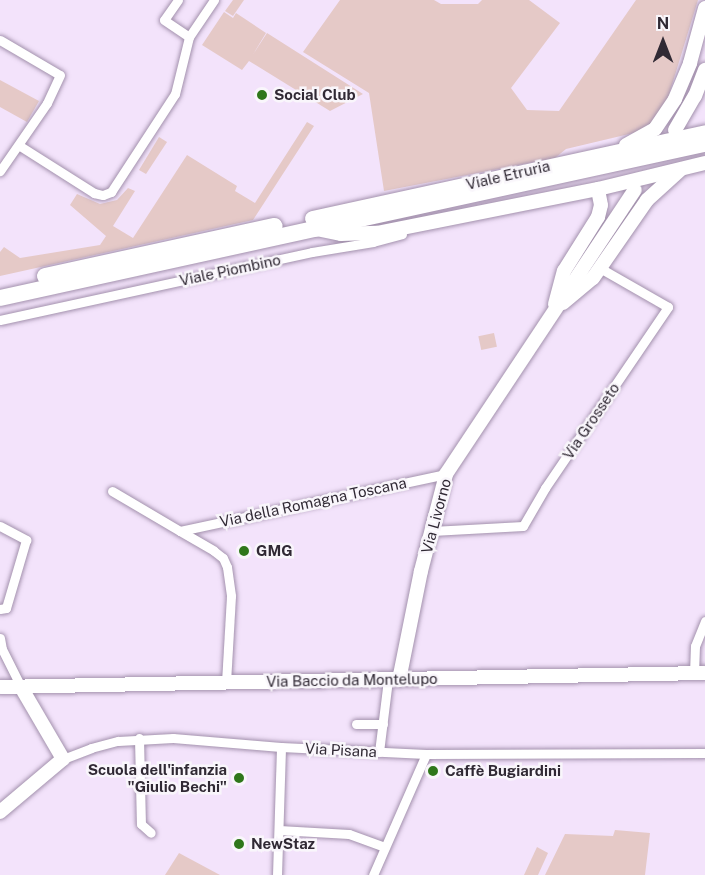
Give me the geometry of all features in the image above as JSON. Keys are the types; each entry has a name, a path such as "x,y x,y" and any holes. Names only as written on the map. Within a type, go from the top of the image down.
{"highway":[{"path":"0,286 38,283 313,224"},
{"path":"0,298 38,283"}],"main road":[{"name":"Viale Etruria","path":"313,224 585,158 705,132"},
{"name":"Viale Etruria","path":"313,224 705,144"}],"street":[{"path":"178,0 164,20 189,37"},
{"path":"20,146 94,193 104,195 111,192 175,94 189,37 214,0"},
{"path":"585,158 635,142 659,125 684,81 705,8"},
{"path":"0,40 60,75 47,103 20,146 0,171"},
{"path":"675,130 695,96 705,70"},
{"name":"Viale Piombino","path":"313,224 366,234 458,218 598,189 705,163"},
{"name":"Via Livorno","path":"554,309 588,284 652,194 684,167"},
{"name":"Via Livorno","path":"554,309 564,271 598,217 601,205 598,189"},
{"name":"Via Livorno","path":"393,680 446,474 635,190"},
{"name":"Viale Piombino","path":"0,320 312,252 373,242 458,218"},
{"name":"Via Grosseto","path":"432,531 523,526 545,488 668,307 600,268"},
{"name":"Via della Romagna Toscana","path":"180,531 446,474"},
{"name":"Via della Romagna Toscana","path":"112,491 223,558 227,567 231,596 226,683"},
{"path":"0,526 26,540 6,608 0,609"},
{"path":"700,673 695,646 705,621"},
{"path":"0,638 2,650 21,687 63,759"},
{"path":"0,662 2,650"},
{"name":"Via Baccio da Montelupo","path":"0,687 700,673"},
{"path":"379,752 393,680"},
{"path":"356,724 383,724"},
{"path":"139,738 141,824 151,833"},
{"name":"Via Pisana","path":"0,812 63,759 98,746 139,738 173,738 281,747 426,754 705,753"},
{"path":"277,875 281,747"},
{"path":"373,875 426,754"},
{"path":"279,830 349,834 385,847"}],"shaded area":[{"path":"233,0 244,0 233,16 225,11"},
{"path":"340,0 434,0 441,4 478,4 482,0 529,0 560,23 511,88 527,110 559,111 636,0 698,0 667,101 646,130 566,149 555,158 384,191 369,93 303,52"},
{"path":"224,12 233,18 236,13 266,33 252,56 267,33 363,94 330,111 249,61 242,70 202,45"},
{"path":"0,80 39,101 27,122 0,107"},
{"path":"307,122 314,126 253,220 0,276 0,252 4,247 20,258 100,245 106,236 70,205 77,194 100,204 117,200 128,188 135,191 113,226 133,238 187,155 237,186 235,191 255,203"},
{"path":"159,137 167,142 146,174 139,170"},
{"path":"494,333 497,347 481,350 478,336"},
{"path":"615,830 650,833 645,875 545,875 565,834 613,836"},
{"path":"537,847 548,853 538,875 524,875"},
{"path":"179,853 220,875 165,875"}],"place":[{"name":"Social Club","path":"262,95"},
{"name":"GMG","path":"244,551"},
{"name":"Caffè Bugiardini","path":"433,771"},
{"name":"Scuola dell'infanzia \"Giulio Bechi\"","path":"239,778"},
{"name":"NewStaz","path":"239,844"}]}
